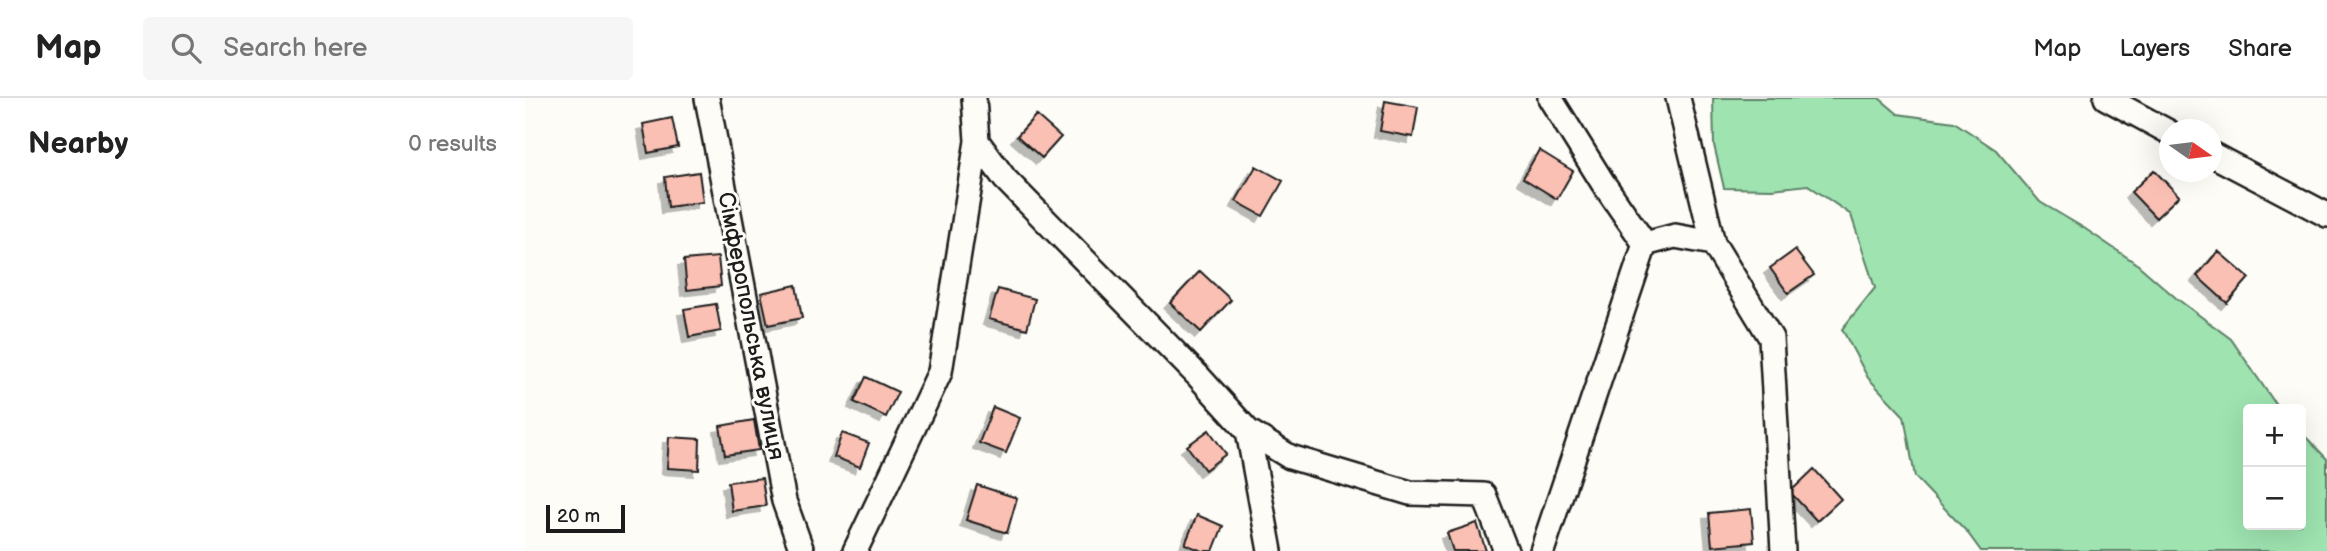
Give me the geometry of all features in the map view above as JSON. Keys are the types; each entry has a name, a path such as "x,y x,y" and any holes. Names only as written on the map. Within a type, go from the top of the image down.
{"street":[{"name":"Сімферопольська вулиця","path":"707,98 785,501 802,551"},
{"path":"855,551 940,372 977,141 974,98"},
{"path":"1550,98 1645,244"},
{"path":"1678,98 1713,243 1771,338 1784,549"},
{"path":"2106,98 2159,127"},
{"path":"977,141 1006,179 1248,430 1290,457 1409,493 1484,495 1506,551"},
{"path":"2222,160 2327,215"},
{"path":"1645,244 1675,236 1713,243"},
{"path":"1542,551 1645,244"},
{"path":"1248,430 1271,551"}],"green space":[{"path":"1713,98 1879,98 1898,114 1954,122 1996,150 2040,202 2137,264 2176,298 2231,339 2276,404 2243,404 2243,530 2306,530 2306,437 2327,459 2327,551 1981,551 1967,532 1915,477 1904,416 1868,378 1842,329 1875,288 1851,215 1808,185 1772,189 1724,188 1714,145"}],"building":[{"path":"1385,101 1418,107 1413,137 1380,131"},
{"path":"1036,115 1061,137 1042,158 1017,136"},
{"path":"672,118 678,147 648,153 643,124"},
{"path":"1539,150 1573,171 1557,199 1523,178"},
{"path":"1256,166 1283,181 1263,216 1236,201"},
{"path":"2154,170 2159,175 2159,182 2166,182 2179,196 2156,218 2131,192"},
{"path":"699,172 703,202 668,207 665,177"},
{"path":"1795,250 1814,275 1788,293 1770,268"},
{"path":"2218,251 2249,278 2227,303 2197,276"},
{"path":"718,257 721,286 687,290 684,260"},
{"path":"1200,271 1231,300 1201,332 1170,303"},
{"path":"796,285 802,318 768,325 761,293"},
{"path":"998,289 1035,299 1027,329 989,319"},
{"path":"716,304 721,331 689,337 684,309"},
{"path":"866,377 898,392 886,417 854,402"},
{"path":"993,407 1020,418 1006,453 979,443"},
{"path":"754,420 759,450 725,455 720,426"},
{"path":"1209,430 1226,454 1205,470 1187,446"},
{"path":"842,433 869,443 860,467 834,457"},
{"path":"669,437 700,439 699,470 667,468"},
{"path":"1814,469 1841,499 1817,521 1790,492"},
{"path":"762,478 766,506 732,511 728,482"},
{"path":"977,485 1017,498 1007,533 966,520"},
{"path":"1751,509 1754,542 1712,546 1709,513"},
{"path":"1197,515 1223,526 1213,551 1202,551 1185,544"},
{"path":"1477,523 1486,551 1453,551 1447,533"}]}
